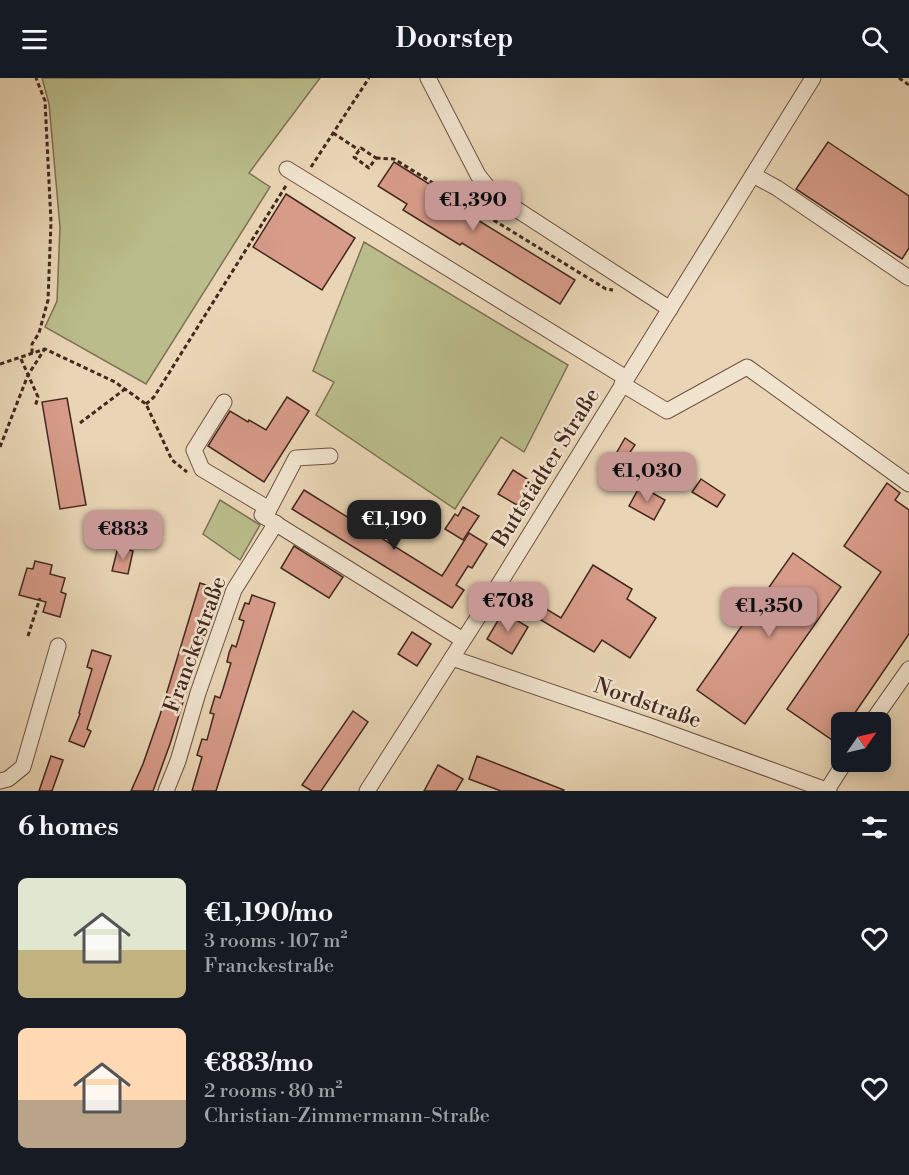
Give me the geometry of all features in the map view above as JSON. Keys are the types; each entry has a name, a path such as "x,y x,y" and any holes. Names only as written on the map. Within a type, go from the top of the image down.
{"street":[{"path":"428,78 478,175 493,194 670,309"},
{"name":"Buttstädter Straße","path":"367,791 813,78"},
{"name":"Buttstädter Straße","path":"295,174 624,381"},
{"path":"753,175 777,188 909,278"},
{"path":"624,381 667,411 747,367 909,484"},
{"path":"224,402 194,450 202,469 264,506 268,518 463,640"},
{"name":"Franckestraße","path":"166,791 234,590 296,458 330,456"},
{"path":"0,781 8,779 23,767 58,646"},
{"name":"Nordstraße","path":"452,658 644,723 828,791"},
{"path":"880,712 909,669"},
{"path":"828,791 839,772"}],"path":[{"path":"32,354 33,344 39,333 48,300 51,222 45,101 36,78"},
{"path":"146,404 154,397 295,174 333,133 369,78"},
{"path":"899,78 909,85"},
{"path":"333,133 376,158 394,159 606,289 617,291"},
{"path":"359,150 354,157 369,168 376,158"},
{"path":"0,447 28,375 45,349"},
{"path":"0,364 45,349 106,377 146,404 172,460 189,474"},
{"path":"21,358 38,397 35,407"},
{"path":"80,423 125,389"},
{"path":"28,636 40,598"}],"green space":[{"path":"42,78 320,78 249,173 270,187 146,384 45,327 57,301 60,227 49,104"},
{"path":"364,242 568,365 524,452 501,437 455,509 316,415 334,382 313,371"},
{"path":"220,500 260,525 240,560 203,534"}],"building":[{"path":"828,142 909,196 909,248 902,259 796,189"},
{"path":"394,162 479,215 476,219 575,280 560,304 462,243 460,245 403,210 407,204 378,186"},
{"path":"286,194 355,238 322,290 253,247"},
{"path":"287,397 309,411 264,482 208,446 230,411 266,430"},
{"path":"67,398 86,505 60,509 42,402"},
{"path":"625,438 635,445 626,458 617,452"},
{"path":"513,470 532,482 517,505 498,494"},
{"path":"701,479 725,495 717,507 692,492"},
{"path":"887,483 900,493 895,500 909,510 909,634 856,712 831,712 831,739 787,709 881,572 844,546"},
{"path":"640,486 665,500 654,520 629,506"},
{"path":"304,490 442,576 469,533 487,544 472,568 468,566 456,585 464,590 452,608 292,509"},
{"path":"463,507 479,516 463,540 445,529 455,514 458,516"},
{"path":"294,546 343,577 329,598 281,568"},
{"path":"118,547 133,551 128,574 112,571"},
{"path":"793,553 841,587 745,724 697,690"},
{"path":"35,561 52,565 50,574 65,578 61,592 66,594 60,617 43,612 46,602 19,595 27,568 33,569"},
{"path":"593,565 632,589 627,599 656,618 630,658 602,640 594,652 536,617 543,607 561,618"},
{"path":"200,583 218,589 170,744 153,791 131,791 160,715"},
{"path":"252,595 275,603 216,791 192,791 202,757 197,755 202,739 207,740 214,714 210,713 215,696 220,698 231,663 227,662 229,653 232,645 236,647 244,621 239,619 245,603 249,604"},
{"path":"503,612 528,627 512,654 487,639"},
{"path":"412,632 431,644 417,666 398,654"},
{"path":"92,650 111,656 87,729 91,731 84,747 69,741 80,714 92,669 87,667"},
{"path":"353,711 368,722 321,791 312,791 302,785"},
{"path":"51,756 63,760 52,791 39,791"},
{"path":"477,756 564,791 501,791 469,779"},
{"path":"438,765 463,779 456,791 424,791"}]}
